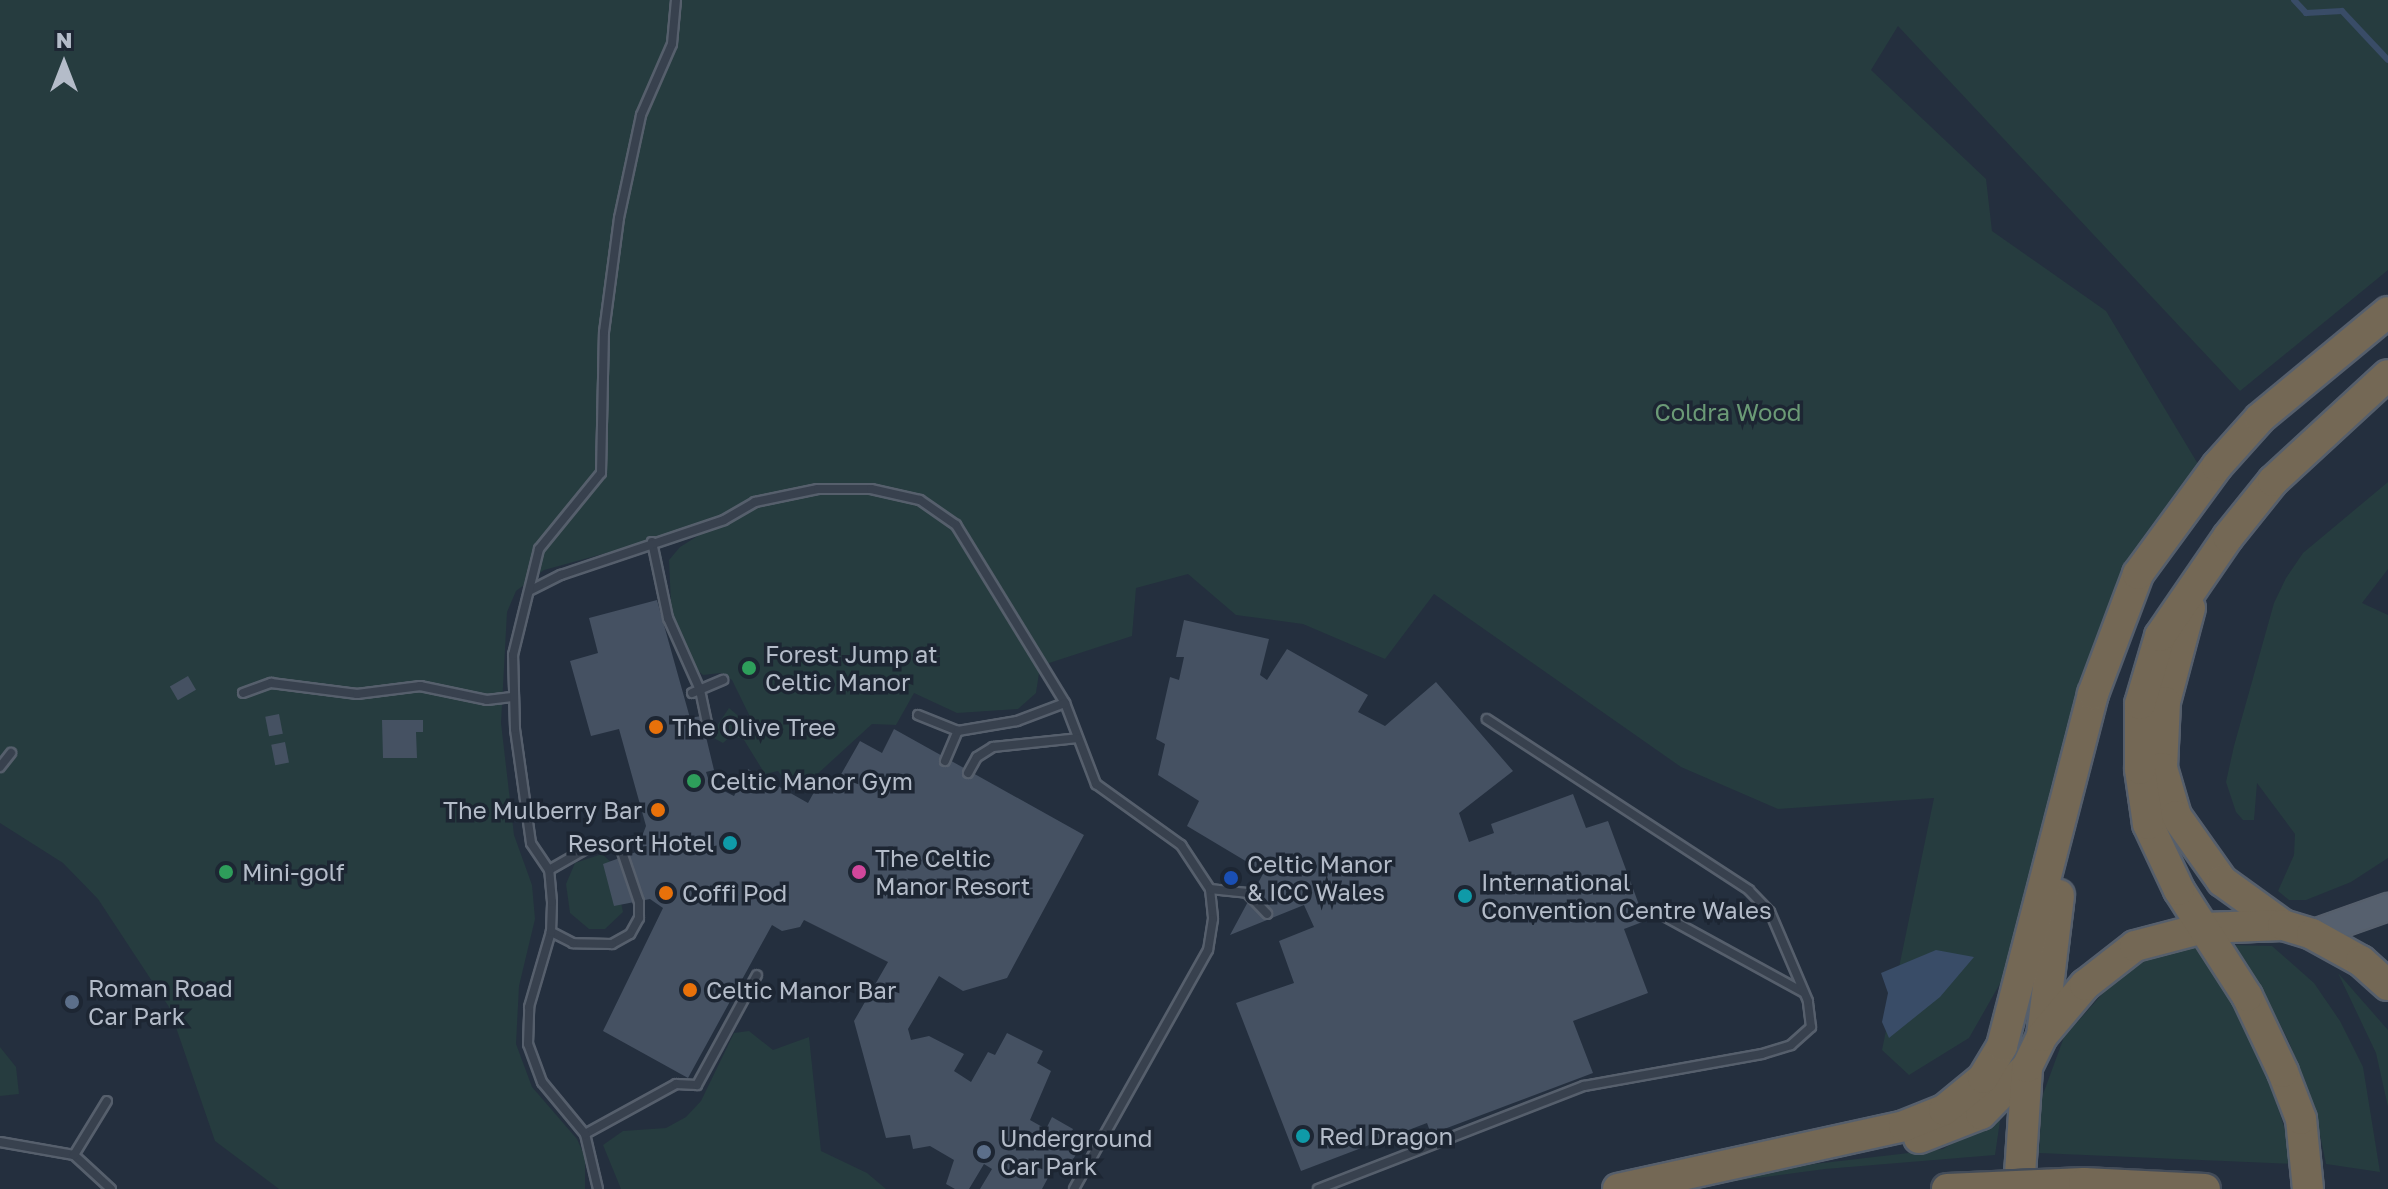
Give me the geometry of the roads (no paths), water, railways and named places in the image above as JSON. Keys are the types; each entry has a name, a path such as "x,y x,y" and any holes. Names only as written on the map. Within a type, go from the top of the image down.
{"highway":[{"path":"1618,1189 1822,1147 1944,1110 1983,1078 2002,1046 2074,780 2093,694 2138,574 2217,466 2260,418 2388,312"},
{"path":"2308,1189 2301,1119 2283,1072 2247,996 2179,890 2148,824 2140,769 2140,704 2156,650 2180,601 2273,481 2388,375"},
{"path":"2198,579 2165,702 2162,768 2176,816 2222,881 2298,929 2361,961 2388,985"},
{"path":"2042,1036 2074,780"},
{"path":"1822,1147 1907,1142 1956,1127 1981,1114 2027,1067 2042,1036 2085,985 2135,946 2204,928 2298,929"},
{"path":"2019,1189 2027,1067"},
{"path":"1947,1189 2084,1183 2205,1189"}],"main road":[{"path":"2298,929 2388,907"}],"lane":[{"path":"598,1189 585,1134 542,1082 528,1044 529,1007 551,932 549,870 531,843 512,697 513,655 522,604 531,590 539,549 601,473 604,332 619,218 641,115 672,44 676,0"},
{"path":"531,590 652,542 724,520 755,502 818,489 871,489 920,500 956,525 1065,703 1096,784 1181,845 1210,889 1213,919 1208,950 1074,1189"},
{"path":"652,542 668,618 707,724"},
{"path":"696,691 723,680"},
{"path":"243,693 271,683 357,694 420,686 487,700 512,697"},
{"path":"918,715 958,731 1017,721 1065,703"},
{"path":"1318,1189 1600,1081 1791,1045 1811,1027 1804,993 1770,912 1735,877 1487,719"},
{"path":"945,761 958,731"},
{"path":"968,773 977,757 993,747 1078,738"},
{"path":"0,767 11,753"},
{"path":"549,870 591,846 620,846 639,902 639,918 630,934 612,944 573,943 551,932"},
{"path":"1210,889 1247,893 1267,914"},
{"path":"1653,910 1804,993"},
{"path":"585,1134 676,1084 697,1085 757,975"},
{"path":"74,1155 107,1101"},
{"path":"0,1142 74,1155 111,1189"}],"water":[{"path":"1936,950 1974,957 1940,997 1889,1038 1882,1022 1888,993 1881,973"}],"waterway":[{"path":"2294,0 2306,13 2342,11 2388,60"}],"place":[{"name":"Forest Jump at Celtic Manor","path":"749,668"},
{"name":"The Olive Tree","path":"656,727"},
{"name":"Celtic Manor Gym","path":"694,781"},
{"name":"The Mulberry Bar","path":"658,810"},
{"name":"Resort Hotel","path":"730,843"},
{"name":"Mini-golf","path":"226,872"},
{"name":"The Celtic Manor Resort","path":"859,872"},
{"name":"Celtic Manor & ICC Wales","path":"1231,878"},
{"name":"Coffi Pod","path":"666,893"},
{"name":"International Convention Centre Wales","path":"1465,896"},
{"name":"Celtic Manor Bar","path":"690,990"},
{"name":"Roman Road Car Park","path":"72,1002"},
{"name":"Red Dragon","path":"1303,1136"},
{"name":"Underground Car Park","path":"984,1152"}],"park label":[{"name":"Coldra Wood","path":"1728,412"}]}
